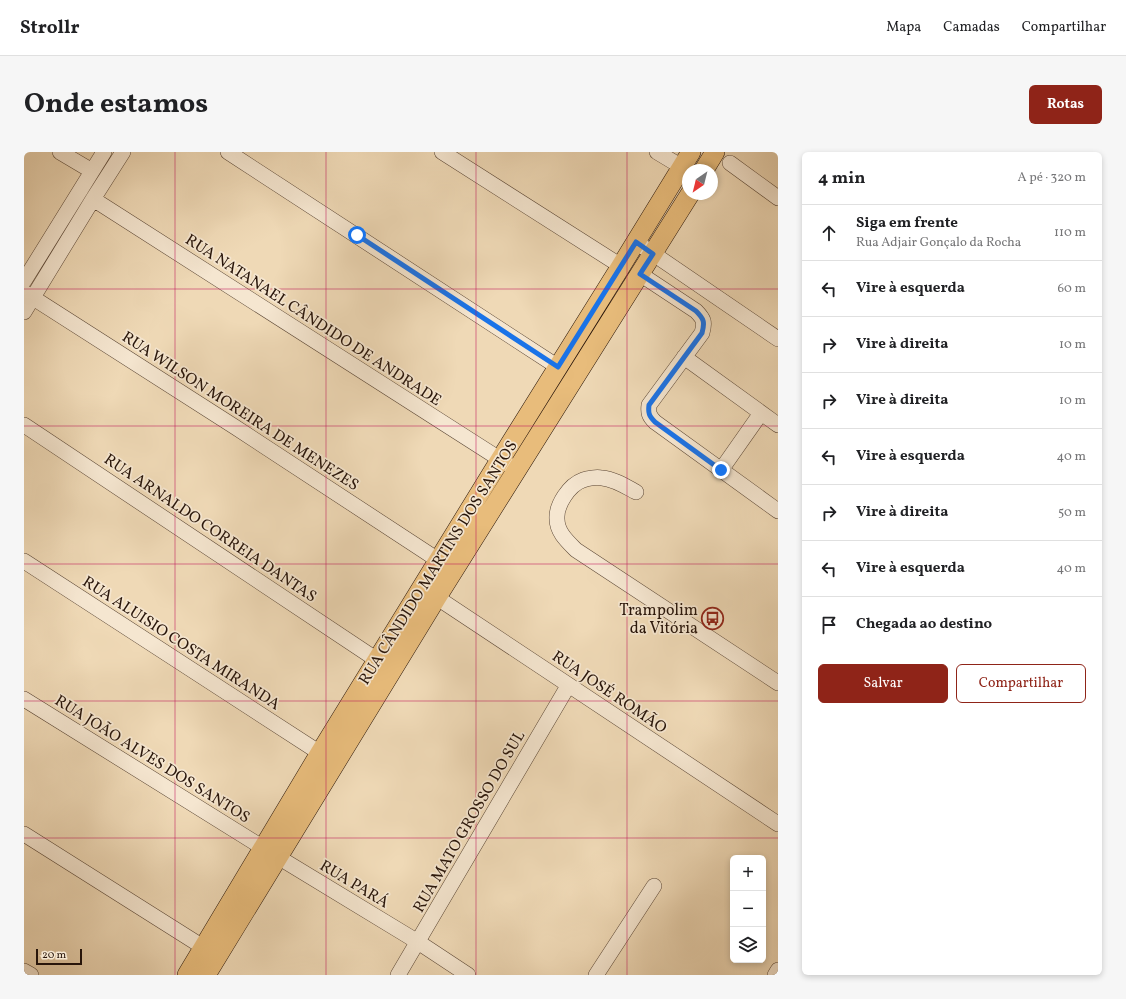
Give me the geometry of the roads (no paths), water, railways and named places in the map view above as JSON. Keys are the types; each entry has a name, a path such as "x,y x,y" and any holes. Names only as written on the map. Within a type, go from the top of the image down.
{"main road":[{"path":"714,164 723,158"},
{"name":"RUA CÂNDIDO MARTINS DOS SANTOS","path":"187,975 203,947 271,853 429,592 438,560 686,160"},
{"name":"RUA CÂNDIDO MARTINS DOS SANTOS","path":"206,975 271,853 320,753 377,660 429,592 516,470 686,200"}],"street":[{"path":"60,152 92,171"},
{"path":"24,281 104,152"},
{"path":"24,312 28,295 75,229 123,152"},
{"path":"228,152 558,367"},
{"path":"442,152 621,266"},
{"path":"657,152 686,160"},
{"path":"723,158 778,198"},
{"name":"RUA NATANAEL CÂNDIDO DE ANDRADE","path":"93,199 516,470"},
{"path":"62,220 75,229"},
{"path":"636,242 778,339"},
{"path":"640,274 696,311 702,317 704,324 702,333 649,405 648,412 650,417 778,512"},
{"name":"RUA WILSON MOREIRA DE MENEZES","path":"28,295 235,427 438,560"},
{"path":"684,357 778,425"},
{"path":"721,470 761,413"},
{"name":"RUA ARNALDO CORREIA DANTAS","path":"24,425 377,660"},
{"path":"636,492 618,482 601,478 583,480 569,489 559,505 556,520 562,536 576,550 778,683"},
{"name":"RUA ALUISIO COSTA MIRANDA","path":"24,561 320,753"},
{"name":"RUA JOSÉ ROMÃO","path":"429,592 568,686 778,824"},
{"name":"RUA MATO GROSSO DO SUL","path":"398,975 568,686"},
{"name":"RUA JOÃO ALVES DOS SANTOS","path":"24,699 271,853"},
{"path":"24,834 203,947"},
{"name":"RUA PARÁ","path":"271,853 418,942 468,975"},
{"path":"596,975 654,886"},
{"path":"775,975 778,970"},
{"path":"24,971 31,975"}],"place":[{"name":"Trampolim da Vitória","path":"713,618"}]}
